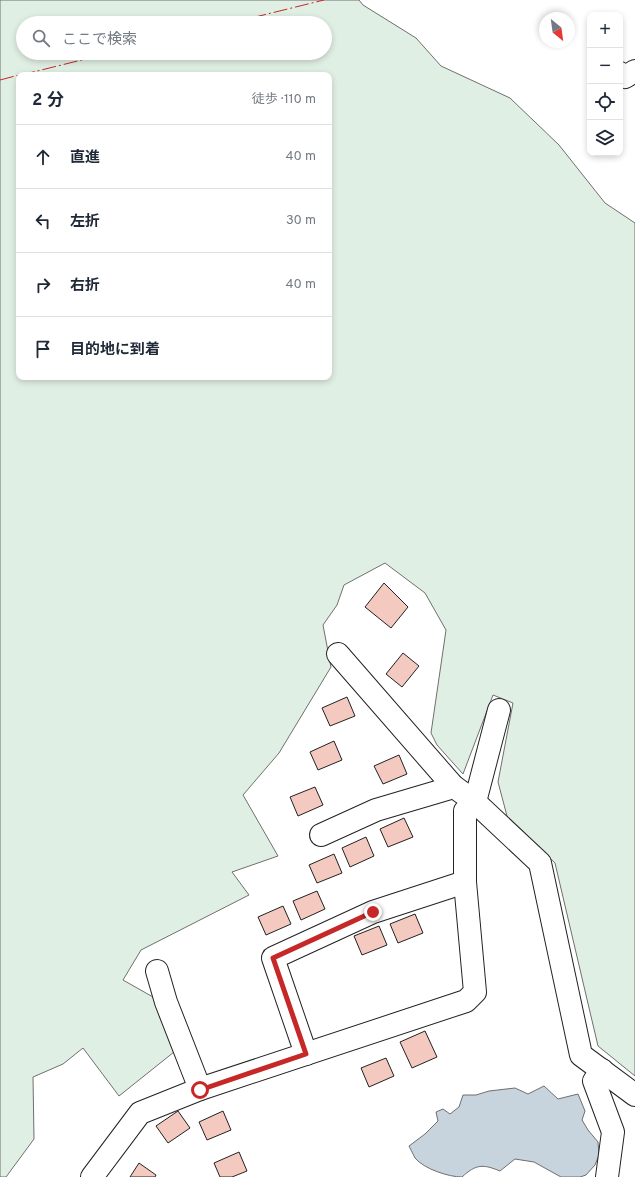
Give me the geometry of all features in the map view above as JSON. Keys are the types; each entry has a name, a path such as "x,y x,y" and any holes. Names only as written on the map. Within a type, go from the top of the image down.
{"street":[{"path":"623,75 625,77 635,71"},
{"path":"338,654 453,786 474,802 540,863 581,1055 635,1095"},
{"path":"92,1177 140,1113 200,1090 466,1001 475,992 465,882 465,811 474,802 499,710"},
{"path":"321,835 376,810 453,786"},
{"path":"306,1054 273,958 373,912 465,882"},
{"path":"157,971 166,1002 200,1090"},
{"path":"602,1070 594,1081 613,1132 607,1177"}],"green space":[{"path":"0,0 359,0 363,5 416,38 441,66 510,98 559,145 605,203 635,223 635,1076 598,1046 555,863 507,816 498,782 513,703 493,695 463,774 437,745 431,733 446,630 425,593 385,563 344,585 337,605 323,625 331,667 279,753 243,795 278,856 232,872 249,895 141,950 123,980 153,997 174,1052 119,1096 83,1048 63,1064 33,1077 34,1139 6,1177 0,1177"}],"shaded area":[{"path":"544,1086 558,1099 578,1094 585,1111 582,1120 598,1142 599,1155 595,1165 586,1175 580,1177 561,1177 534,1162 515,1159 500,1171 489,1167 480,1166 471,1170 462,1177 457,1177 437,1172 424,1166 415,1158 409,1146 425,1134 438,1121 436,1112 443,1109 450,1114 459,1107 463,1095 476,1095 489,1091 515,1088 528,1094"}],"building":[{"path":"384,583 408,607 391,628 365,607"},
{"path":"403,653 419,666 402,687 386,674"},
{"path":"347,697 355,716 330,726 322,708"},
{"path":"334,741 342,760 318,770 310,752"},
{"path":"399,755 407,774 383,784 374,766"},
{"path":"315,787 323,805 298,816 290,797"},
{"path":"404,818 413,837 388,847 380,829"},
{"path":"366,837 374,856 350,867 342,848"},
{"path":"334,854 342,873 317,883 309,865"},
{"path":"317,891 325,909 301,920 293,901"},
{"path":"283,906 291,924 266,935 258,917"},
{"path":"415,914 423,933 398,943 390,924"},
{"path":"379,926 387,945 362,955 354,936"},
{"path":"425,1031 437,1057 412,1068 400,1042"},
{"path":"386,1058 394,1076 369,1087 361,1068"},
{"path":"178,1111 190,1128 168,1143 156,1126"},
{"path":"223,1111 231,1130 207,1140 199,1122"},
{"path":"239,1152 247,1171 232,1177 220,1177 214,1163"},
{"path":"139,1163 156,1175 155,1177 130,1177"}],"power":[{"path":"259,16 324,0"},
{"path":"33,72 82,60"},
{"path":"0,80 16,76"}],"route":[{"path":"200,1090 306,1054 273,958 373,912"}]}
